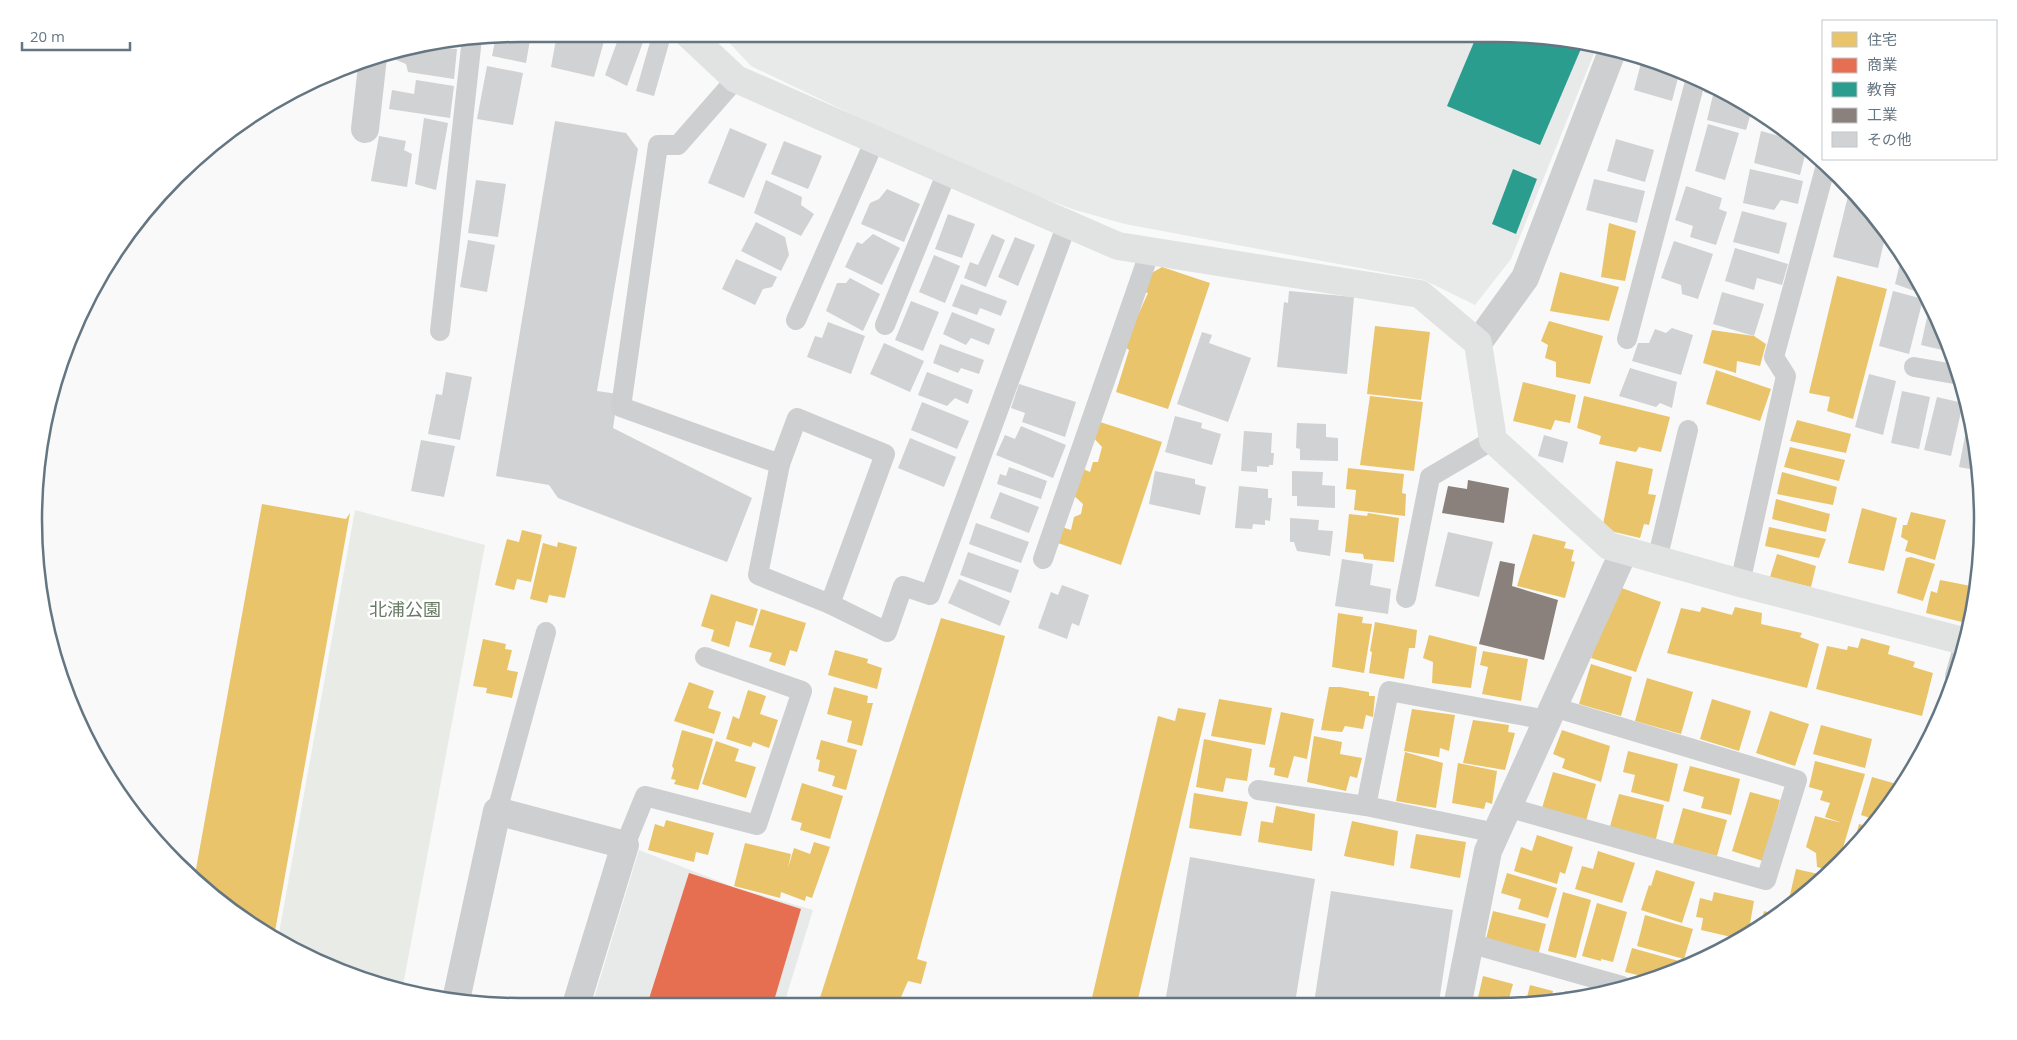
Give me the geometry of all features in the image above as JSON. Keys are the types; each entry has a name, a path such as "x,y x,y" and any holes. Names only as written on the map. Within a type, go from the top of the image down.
{"street":[{"path":"697,42 736,79 1118,246 1420,294 1478,343 1493,440 1609,546 1740,583 1959,640"},
{"path":"1478,343 1525,278 1610,57"},
{"path":"365,130 372,66"},
{"path":"1459,998 1488,851 1624,551"},
{"path":"458,993 497,811 625,845 578,998"}],"lane":[{"path":"440,331 471,46"},
{"path":"736,79 678,145 658,144 621,407 780,464"},
{"path":"1627,339 1694,86"},
{"path":"796,320 875,140"},
{"path":"885,325 947,172"},
{"path":"1740,583 1786,376 1774,357 1824,172"},
{"path":"830,604 886,454 798,418 780,464 758,574 830,604 887,632 903,586 930,595 1066,224"},
{"path":"1043,559 1150,251"},
{"path":"1914,367 1951,373"},
{"path":"1657,560 1688,430"},
{"path":"1406,598 1430,477 1493,440"},
{"path":"497,811 546,632"},
{"path":"625,845 645,796 757,825 802,691 705,657"},
{"path":"1366,806 1389,691 1550,714 1798,780 1766,880 1508,808"},
{"path":"1258,790 1366,806 1496,833"},
{"path":"1470,943 1612,983"}],"shaded area":[{"path":"728,42 1497,42 1559,47 1594,53 1511,259 1475,305 1424,280 1125,224 1075,210 975,173 751,66"},
{"path":"639,850 734,887 813,910 786,998 594,998"}],"green space":[{"name":"北浦公園","path":"355,510 485,545 404,983 337,961 279,933"}],"building: 住宅":[{"path":"1609,223 1636,231 1625,281 1601,277"},
{"path":"1162,267 1210,283 1168,409 1116,392 1129,350 1122,344 1134,324 1148,293 1140,291 1143,278"},
{"path":"1560,272 1619,287 1609,321 1550,311"},
{"path":"1837,276 1887,289 1853,419 1827,411 1830,397 1809,393"},
{"path":"1549,321 1603,336 1590,384 1556,377 1556,362 1545,358 1548,345 1541,341"},
{"path":"1375,326 1430,332 1421,400 1367,394"},
{"path":"1712,330 1754,336 1766,344 1760,366 1737,361 1736,373 1703,363"},
{"path":"1716,370 1771,389 1760,421 1706,404"},
{"path":"1523,382 1576,395 1570,423 1555,420 1551,430 1513,421"},
{"path":"1370,396 1423,402 1414,471 1360,465"},
{"path":"1584,396 1670,417 1661,452 1639,447 1636,452 1599,444 1601,436 1577,428"},
{"path":"1797,420 1851,434 1846,453 1790,441"},
{"path":"1100,422 1162,442 1121,565 1058,543 1062,527 1071,530 1074,517 1081,514 1083,504 1072,494 1081,468 1090,472 1093,462 1098,462 1102,447 1092,436"},
{"path":"1790,447 1845,460 1839,481 1784,467"},
{"path":"1616,461 1653,469 1648,494 1656,495 1649,525 1644,524 1640,538 1602,529"},
{"path":"1348,468 1404,474 1402,493 1406,494 1405,516 1354,510 1356,490 1346,489"},
{"path":"1782,472 1837,487 1833,505 1777,494"},
{"path":"1776,499 1830,514 1826,532 1772,519"},
{"path":"262,504 346,519 350,513 275,930 229,899 196,871"},
{"path":"1862,508 1897,518 1884,571 1848,563"},
{"path":"1911,512 1946,520 1935,560 1905,551 1908,541 1901,537 1903,525 1907,525"},
{"path":"1368,513 1399,518 1394,562 1364,559 1363,554 1345,552 1349,514 1367,516"},
{"path":"1769,527 1826,539 1819,558 1765,546"},
{"path":"522,530 542,535 531,582 517,579 514,590 495,585 507,539 519,542"},
{"path":"1533,534 1566,542 1564,548 1574,550 1571,561 1575,562 1565,598 1517,586"},
{"path":"558,542 577,547 565,598 549,595 547,603 530,599 543,543 557,547"},
{"path":"1777,554 1816,566 1811,587 1770,577"},
{"path":"1911,557 1935,564 1923,601 1897,593 1906,558"},
{"path":"1940,580 1969,586 1963,622 1926,613 1931,591 1937,593"},
{"path":"1616,586 1661,602 1636,672 1591,658"},
{"path":"711,594 758,609 753,626 736,621 729,647 711,641 714,630 701,626"},
{"path":"1702,607 1732,615 1735,607 1762,613 1761,624 1802,633 1800,637 1819,644 1807,688 1667,653 1681,608 1700,612"},
{"path":"761,609 806,623 797,652 790,650 785,666 769,661 772,653 749,647"},
{"path":"1338,613 1363,617 1362,623 1372,624 1364,673 1332,667"},
{"path":"941,618 1005,636 917,959 927,962 921,984 908,981 901,998 820,998"},
{"path":"1375,622 1417,630 1415,648 1409,648 1404,679 1369,673 1372,652 1370,651"},
{"path":"1429,635 1477,647 1471,688 1432,683 1433,662 1423,658"},
{"path":"1861,638 1890,646 1888,654 1915,662 1913,667 1933,673 1922,716 1816,689 1827,646 1847,650 1848,646 1858,648"},
{"path":"483,639 506,644 505,649 512,650 507,670 518,672 512,698 486,693 487,688 473,686"},
{"path":"835,650 868,659 867,663 882,668 877,689 828,675"},
{"path":"1483,651 1528,659 1521,701 1482,694 1488,667 1480,665"},
{"path":"1591,664 1632,677 1621,716 1579,704"},
{"path":"1647,678 1693,692 1681,734 1635,721"},
{"path":"689,682 714,691 708,708 721,712 714,734 674,721"},
{"path":"834,687 868,696 867,703 873,703 862,746 847,742 852,721 827,714"},
{"path":"1329,687 1369,692 1369,696 1375,696 1373,717 1366,715 1363,729 1345,726 1342,732 1321,730"},
{"path":"748,690 766,696 760,714 778,720 769,748 753,742 751,747 726,739 733,716 739,719"},
{"path":"1219,699 1272,708 1265,745 1211,736"},
{"path":"1712,699 1751,711 1739,751 1700,739"},
{"path":"1178,708 1206,713 1138,998 1092,998 1158,716 1175,721"},
{"path":"1412,709 1455,715 1449,751 1440,748 1439,757 1404,751"},
{"path":"1770,711 1809,724 1795,766 1756,753"},
{"path":"1281,712 1314,719 1307,759 1294,756 1288,778 1274,775 1275,768 1269,767"},
{"path":"1473,720 1509,725 1508,732 1515,733 1505,770 1463,763"},
{"path":"1821,725 1872,739 1865,768 1813,754"},
{"path":"682,730 713,739 698,790 674,784 676,780 671,779 674,769 672,766"},
{"path":"1562,730 1610,746 1601,782 1562,768 1565,759 1553,754"},
{"path":"1314,736 1342,742 1340,754 1362,758 1357,778 1350,776 1346,791 1307,782"},
{"path":"1204,739 1252,749 1247,781 1226,778 1223,792 1196,787"},
{"path":"821,740 857,750 846,790 832,786 835,776 818,771 820,760 816,759"},
{"path":"716,741 739,749 735,761 756,767 746,798 702,784"},
{"path":"1628,751 1678,764 1669,802 1631,792 1635,775 1623,772"},
{"path":"1405,752 1443,763 1436,808 1396,801"},
{"path":"1815,761 1865,774 1842,850 1823,869 1817,867 1816,853 1806,847 1815,816 1842,823 1825,817 1830,803 1820,800 1823,791 1809,787"},
{"path":"1458,763 1497,771 1492,804 1486,802 1484,809 1452,803"},
{"path":"1690,766 1740,779 1731,815 1701,808 1704,797 1683,791"},
{"path":"1553,772 1596,784 1586,821 1542,808"},
{"path":"1872,777 1895,784 1870,818 1861,815"},
{"path":"802,783 843,796 830,839 800,830 802,823 791,820"},
{"path":"1750,792 1780,800 1763,861 1732,851"},
{"path":"1194,793 1248,802 1241,836 1189,828"},
{"path":"1619,794 1664,805 1655,843 1609,830"},
{"path":"1276,806 1315,814 1312,851 1258,842 1261,821 1273,823"},
{"path":"1683,808 1727,820 1717,856 1673,844"},
{"path":"666,820 714,833 708,855 696,852 694,862 648,850 655,824 664,827"},
{"path":"1352,821 1398,831 1394,866 1344,856"},
{"path":"1859,824 1864,825 1856,835"},
{"path":"1416,834 1466,842 1460,878 1410,868"},
{"path":"1537,835 1573,847 1565,874 1560,872 1557,884 1514,871 1521,847 1532,851"},
{"path":"814,842 830,847 812,898 806,896 805,901 781,892 780,898 734,886 745,843 791,854 788,868 794,848 810,854"},
{"path":"1598,851 1635,863 1622,903 1575,889 1582,866 1593,869"},
{"path":"1796,869 1818,874 1812,879 1789,898"},
{"path":"1656,870 1695,882 1682,923 1641,910"},
{"path":"1507,873 1557,888 1548,918 1518,909 1521,899 1501,893"},
{"path":"1563,892 1591,900 1576,958 1548,951"},
{"path":"1714,892 1754,901 1750,925 1730,937 1701,930 1703,918 1696,917 1700,898 1712,901"},
{"path":"1597,903 1627,912 1613,962 1582,956"},
{"path":"1493,911 1546,924 1538,956 1485,943"},
{"path":"1645,915 1693,929 1684,959 1637,946"},
{"path":"1632,948 1679,961 1639,975 1625,972"},
{"path":"1483,976 1513,984 1509,997 1478,998"},
{"path":"1530,985 1553,991 1552,994 1527,996"}],"building: 商業":[{"path":"689,873 801,909 775,998 649,998"}],"building: 教育":[{"path":"1474,42 1528,44 1580,50 1540,145 1447,106"},
{"path":"1513,169 1537,179 1516,234 1492,224"}],"building: 工業":[{"path":"1468,480 1509,488 1504,523 1442,513 1448,486 1467,489"},
{"path":"1500,561 1515,564 1512,586 1558,600 1544,660 1479,644"}],"building: その他":[{"path":"530,42 526,63 492,56 494,44"},
{"path":"556,42 604,42 594,77 551,67"},
{"path":"617,42 643,42 627,86 605,75"},
{"path":"650,42 669,42 654,96 636,91"},
{"path":"457,49 454,79 408,72 406,64 395,59 427,52"},
{"path":"1640,65 1678,78 1672,101 1634,90"},
{"path":"487,66 523,73 513,125 477,119"},
{"path":"416,80 454,86 450,118 389,109 392,90 414,94"},
{"path":"1704,90 1736,106 1750,115 1746,130 1707,120 1713,95 1704,92"},
{"path":"424,118 448,123 436,190 415,184"},
{"path":"555,121 626,133 638,149 597,391 618,394 613,428 752,498 727,562 558,498 549,485 496,476"},
{"path":"1708,124 1739,133 1725,180 1695,171"},
{"path":"730,128 767,144 744,198 708,183"},
{"path":"1761,131 1782,137 1805,155 1800,175 1754,163"},
{"path":"379,136 406,141 404,150 412,154 407,187 371,181"},
{"path":"1616,139 1654,150 1645,182 1607,171"},
{"path":"784,141 822,156 808,189 771,174"},
{"path":"1750,169 1803,181 1798,204 1781,200 1774,210 1743,203"},
{"path":"1594,179 1645,191 1637,223 1586,210"},
{"path":"476,180 506,184 498,237 468,233"},
{"path":"766,180 802,197 801,205 814,214 801,236 754,213"},
{"path":"1686,186 1722,198 1719,209 1727,212 1716,245 1690,237 1693,226 1675,220"},
{"path":"887,189 920,204 904,242 861,224 870,203 879,199"},
{"path":"1848,196 1884,241 1878,268 1833,257"},
{"path":"1742,211 1787,223 1779,254 1733,242"},
{"path":"948,214 975,224 962,258 935,249"},
{"path":"756,222 785,237 789,255 781,271 741,251"},
{"path":"873,234 900,248 882,285 845,267 857,242 862,244"},
{"path":"992,234 1005,240 986,287 964,278 970,262 978,265"},
{"path":"1015,237 1035,245 1018,286 998,277"},
{"path":"468,240 495,245 487,292 460,287"},
{"path":"1674,241 1713,254 1698,299 1682,294 1681,285 1661,278"},
{"path":"1735,248 1788,264 1782,285 1757,278 1754,290 1725,281"},
{"path":"934,255 960,266 945,303 919,292"},
{"path":"736,259 777,277 772,287 763,289 755,305 722,289"},
{"path":"1900,264 1916,292 1895,284"},
{"path":"850,278 880,294 863,331 826,311 837,283 846,283"},
{"path":"961,284 1007,301 1001,316 980,308 977,315 952,306"},
{"path":"1289,291 1354,297 1347,374 1277,367 1284,302 1288,303"},
{"path":"1893,291 1920,298 1922,303 1909,354 1879,346"},
{"path":"1722,292 1764,304 1754,336 1713,324"},
{"path":"911,301 939,312 923,351 895,340"},
{"path":"952,312 995,329 989,345 971,338 966,345 943,334"},
{"path":"1928,315 1943,350 1921,345"},
{"path":"828,322 865,336 851,374 807,357 815,336 822,338"},
{"path":"1672,328 1693,335 1681,375 1632,361 1638,343 1649,343 1655,329 1666,333"},
{"path":"1202,332 1212,335 1209,343 1251,358 1228,422 1177,404"},
{"path":"884,343 924,361 910,392 870,374"},
{"path":"940,344 984,360 979,374 961,368 958,373 933,363"},
{"path":"1630,368 1677,382 1672,408 1660,403 1656,407 1619,396"},
{"path":"446,372 472,377 460,440 428,434 436,394 442,395"},
{"path":"927,372 973,390 968,404 955,398 947,406 918,395"},
{"path":"1869,374 1896,381 1883,435 1855,427"},
{"path":"1019,384 1076,402 1065,437 1022,422 1025,413 1011,408"},
{"path":"1902,391 1930,397 1919,449 1891,443"},
{"path":"1937,397 1959,402 1961,411 1951,456 1924,450"},
{"path":"922,402 969,421 957,449 911,430"},
{"path":"1175,416 1202,423 1201,428 1221,434 1212,465 1165,452"},
{"path":"1297,423 1326,424 1326,437 1338,438 1338,461 1300,460 1300,449 1296,448"},
{"path":"1021,426 1066,445 1053,478 996,455 1005,435 1015,439"},
{"path":"1244,431 1272,433 1271,453 1274,453 1273,465 1269,465 1269,467 1257,466 1257,472 1241,471"},
{"path":"1966,432 1971,469 1959,467"},
{"path":"1544,435 1568,442 1563,463 1538,456"},
{"path":"910,438 956,457 944,487 898,468"},
{"path":"421,440 455,446 444,497 411,491"},
{"path":"1009,467 1047,481 1041,499 997,484 1000,474 1006,476"},
{"path":"1155,471 1195,479 1195,484 1206,487 1200,515 1149,504"},
{"path":"1292,471 1323,472 1322,485 1335,486 1335,508 1297,506 1297,496 1292,496"},
{"path":"1239,486 1268,489 1268,498 1272,498 1270,521 1265,520 1265,525 1253,524 1252,529 1235,528"},
{"path":"1000,492 1039,507 1029,533 990,518"},
{"path":"1290,518 1319,520 1318,530 1333,531 1330,556 1297,551 1294,542 1290,542"},
{"path":"976,523 1029,542 1021,563 969,544"},
{"path":"1448,532 1493,542 1479,597 1435,586"},
{"path":"968,552 1019,570 1011,593 960,575"},
{"path":"1342,559 1373,564 1370,585 1391,589 1388,614 1335,606"},
{"path":"959,579 1010,601 1000,626 948,603"},
{"path":"1062,585 1089,595 1079,626 1072,623 1067,639 1038,628 1051,592 1058,595"},
{"path":"1190,857 1315,879 1296,998 1166,998"},
{"path":"1331,891 1453,910 1440,998 1315,998"}]}
